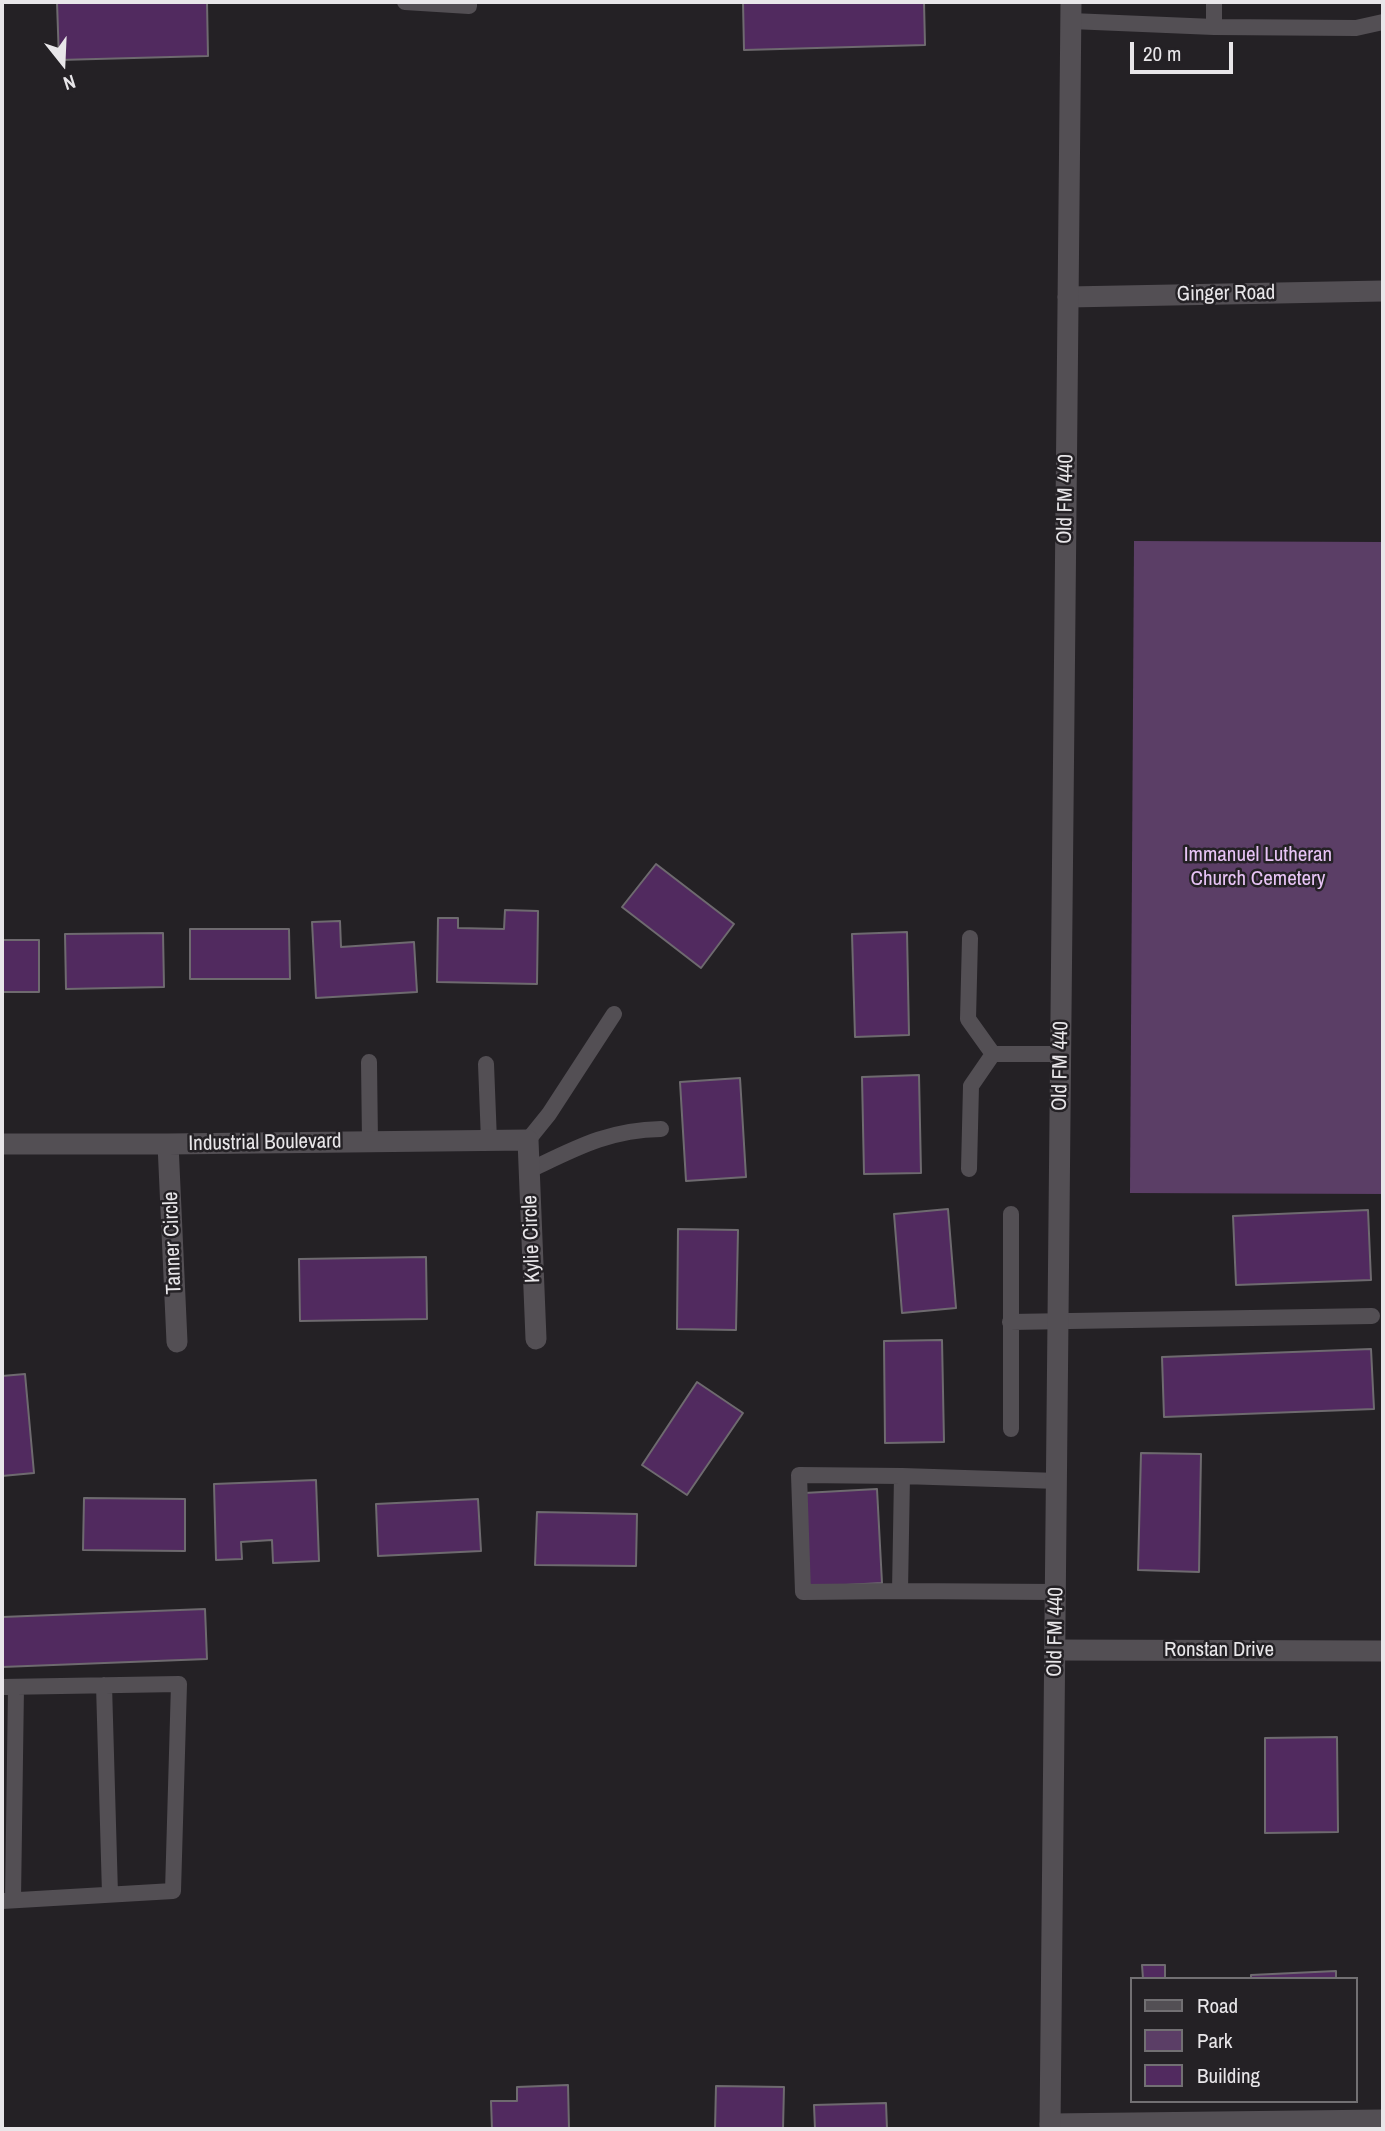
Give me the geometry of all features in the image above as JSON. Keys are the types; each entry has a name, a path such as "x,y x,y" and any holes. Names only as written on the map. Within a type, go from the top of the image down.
{"street":[{"name":"Old FM 440","path":"1050,2127 1071,11"},
{"name":"Ginger Road","path":"1068,297 1383,291"},
{"name":"Industrial Boulevard","path":"2,1144 528,1140"},
{"name":"Kylie Circle","path":"528,1140 536,1339"},
{"name":"Tanner Circle","path":"169,1144 177,1342"},
{"name":"Ronstan Drive","path":"1055,1650 1383,1651"},
{"path":"1050,2127 1383,2120"}],"lane":[{"path":"405,2 469,6 469,2"},
{"path":"1213,27 1214,2"},
{"path":"1071,11 1213,27 1356,28 1383,22"},
{"path":"970,938 968,1019 993,1054"},
{"path":"528,1140 549,1114 614,1014"},
{"path":"993,1054 1061,1054"},
{"path":"970,1169 971,1086 993,1054"},
{"path":"369,1062 370,1142"},
{"path":"486,1063 489,1141"},
{"path":"530,1170 609,1135 661,1129"},
{"path":"1011,1214 1011,1429"},
{"path":"1010,1322 1371,1316"},
{"path":"1056,1592 803,1592 799,1475 1058,1481"},
{"path":"900,1591 902,1476"},
{"path":"179,1684 173,1891 7,1900 9,1687 104,1685 179,1684"},
{"path":"104,1685 110,1895"}],"green space":[{"name":"Immanuel Lutheran Church Cemetery","path":"1134,541 1383,542 1383,1194 1130,1193"}],"building":[{"path":"57,2 207,2 208,56 59,60"},
{"path":"743,2 924,2 925,45 744,50"},
{"path":"656,864 734,924 701,968 622,907"},
{"path":"505,910 538,911 537,984 437,982 438,918 458,918 458,928 504,929"},
{"path":"340,921 341,947 414,942 417,992 316,998 312,922"},
{"path":"190,929 289,929 290,979 190,979"},
{"path":"907,932 909,1035 855,1037 852,934"},
{"path":"163,933 164,987 66,989 65,934"},
{"path":"2,940 39,940 39,992 2,992"},
{"path":"919,1075 921,1173 864,1174 862,1077"},
{"path":"740,1078 746,1177 686,1181 680,1082"},
{"path":"948,1209 956,1308 902,1313 894,1214"},
{"path":"1368,1210 1371,1280 1236,1285 1233,1216"},
{"path":"678,1229 738,1230 736,1330 677,1329"},
{"path":"426,1257 427,1319 300,1321 299,1259"},
{"path":"942,1340 944,1442 885,1443 884,1341"},
{"path":"1371,1349 1374,1409 1164,1417 1162,1357"},
{"path":"25,1374 34,1473 2,1476 2,1376"},
{"path":"697,1382 743,1413 687,1495 642,1465"},
{"path":"1141,1453 1201,1454 1199,1572 1138,1570"},
{"path":"316,1480 319,1561 273,1563 272,1540 241,1542 242,1559 216,1560 214,1484"},
{"path":"877,1489 882,1583 809,1587 804,1493"},
{"path":"84,1498 185,1499 185,1551 83,1550"},
{"path":"478,1499 481,1551 378,1556 376,1504"},
{"path":"537,1512 637,1514 636,1566 535,1565"},
{"path":"205,1609 207,1659 2,1667 2,1617"},
{"path":"1337,1737 1338,1832 1265,1833 1265,1738"},
{"path":"1142,1965 1165,1965 1165,1977 1143,1977"},
{"path":"1336,1971 1336,1977 1251,1975"},
{"path":"568,2085 569,2129 492,2129 491,2101 517,2101 517,2087"},
{"path":"716,2086 784,2087 783,2129 715,2129"},
{"path":"886,2103 887,2129 815,2129 814,2105"}]}
